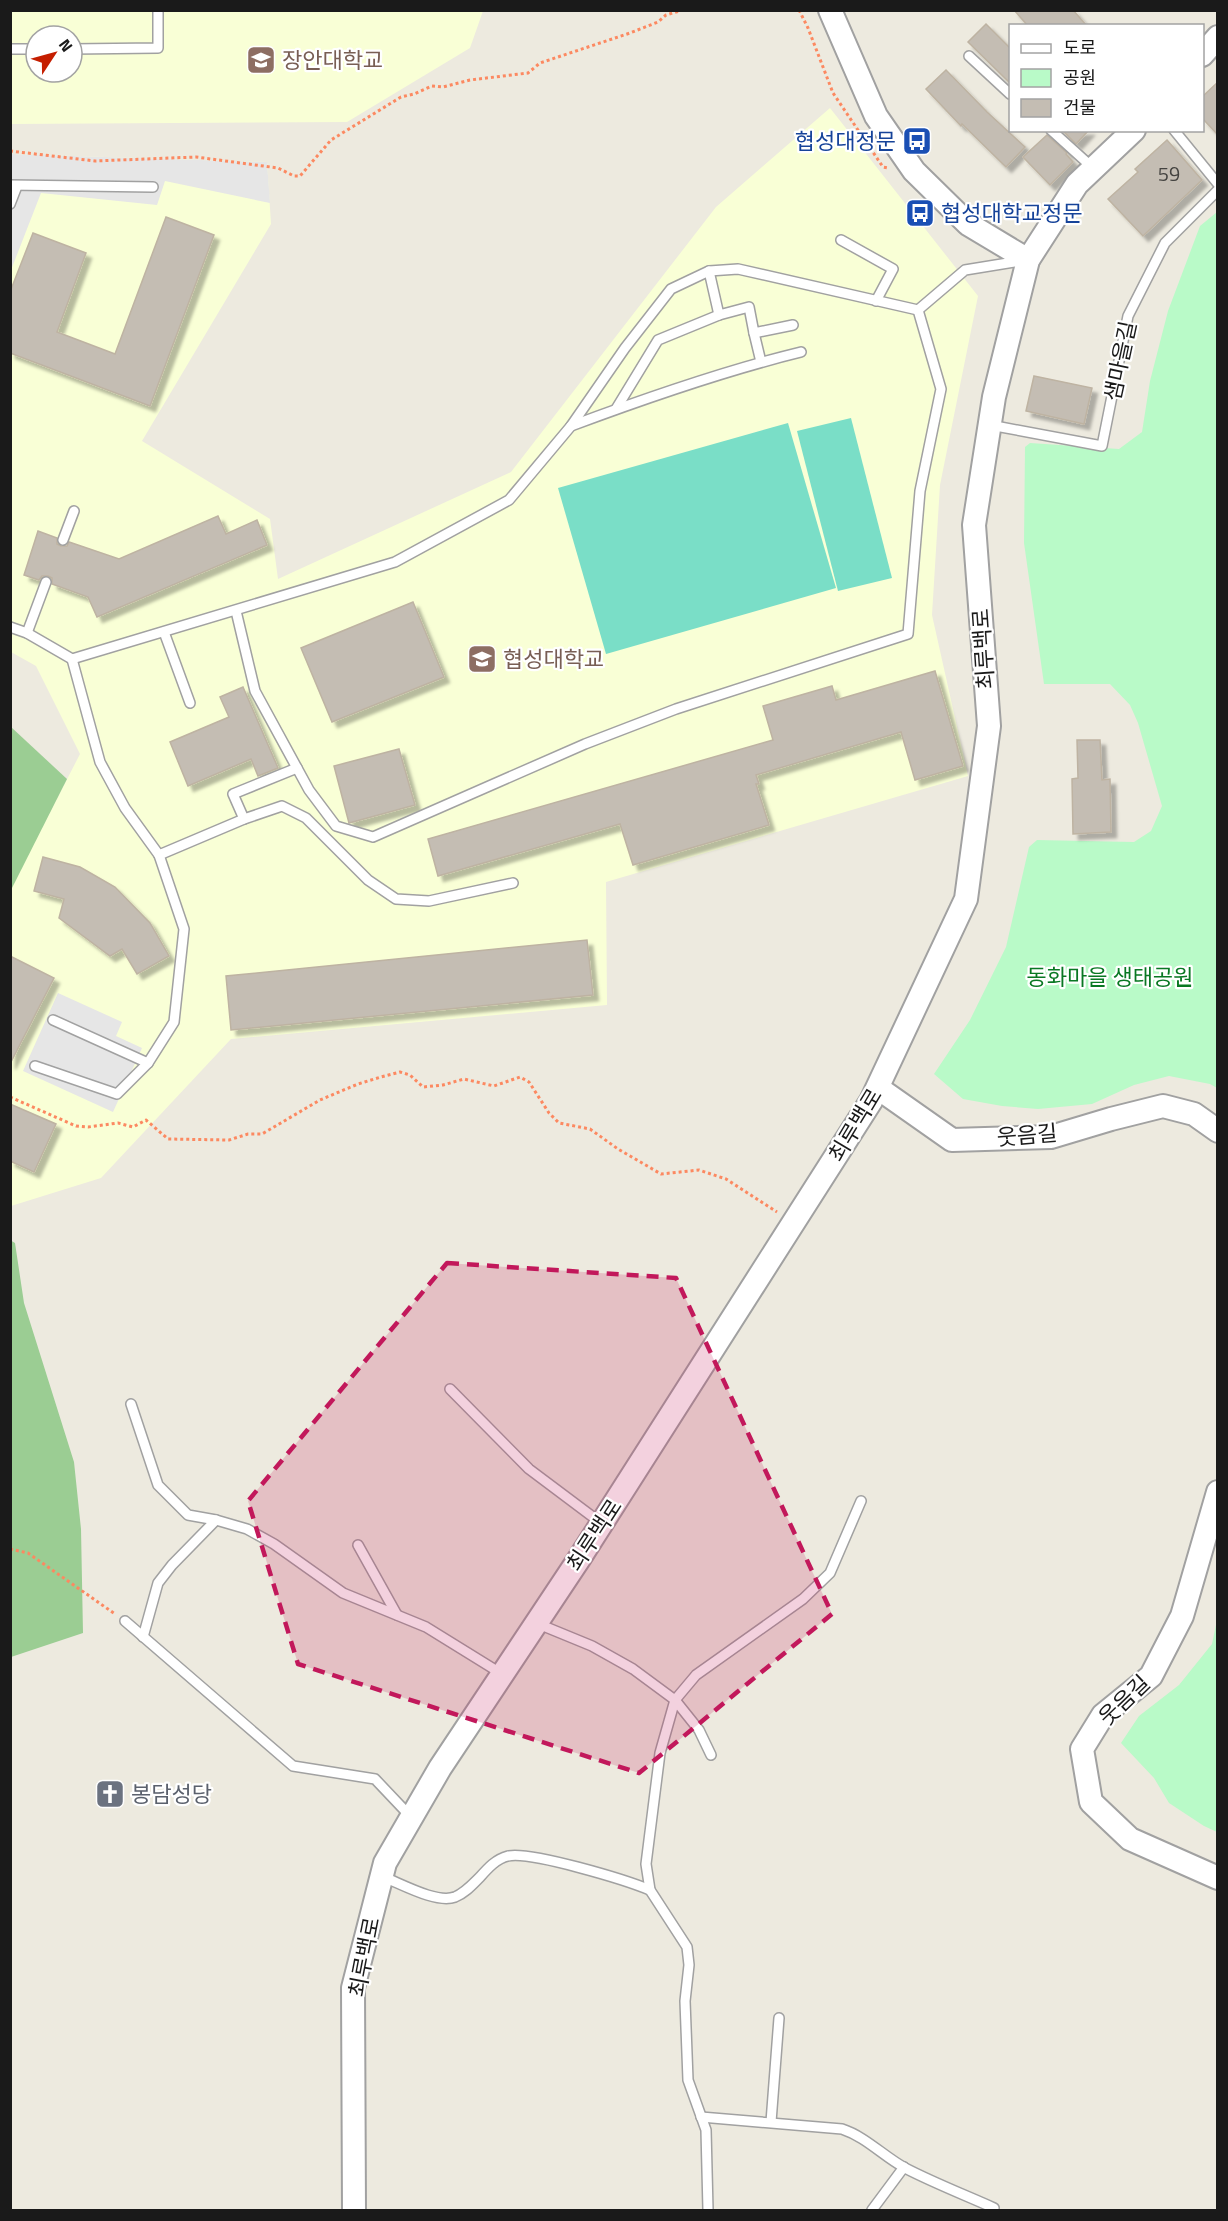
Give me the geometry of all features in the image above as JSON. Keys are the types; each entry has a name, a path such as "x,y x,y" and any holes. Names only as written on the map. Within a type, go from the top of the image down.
{"street":[{"path":"830,10 876,116 914,171 968,224 1028,260 1077,184 1132,132"},
{"path":"1204,54 1218,37"},
{"name":"최루백로","path":"354,2211 354,1988 385,1863 440,1768 602,1523 878,1088 966,899 989,726 974,525 994,397 1028,260"},
{"name":"웃음길","path":"878,1088 952,1140 1051,1137 1162,1106 1194,1114 1218,1131"},
{"name":"웃음길","path":"1218,1492 1182,1616 1151,1676 1103,1715 1082,1749 1091,1802 1130,1839 1218,1878"}],"lane":[{"path":"84,49 158,48 158,10"},
{"path":"969,56 1009,92"},
{"path":"1053,132 1093,168"},
{"path":"1176,132 1218,184"},
{"path":"10,204 14,186 153,187"},
{"name":"샘마을길","path":"990,425 1102,446 1128,316 1165,243 1218,190"},
{"path":"842,240 893,269 876,301"},
{"path":"918,310 965,270 1028,260"},
{"path":"72,659 395,562 509,500 571,426 625,348 671,289 709,271 738,269 918,310"},
{"path":"709,271 719,315"},
{"path":"616,409 658,340 719,315 749,307 761,362"},
{"path":"236,611 255,691 309,790 336,826 373,837 585,744 676,709 908,634 920,491 941,389 918,310"},
{"path":"754,333 793,325"},
{"path":"571,426 761,362 801,352"},
{"path":"63,540 74,511"},
{"path":"27,633 46,582"},
{"path":"10,627 27,633 72,659 100,762 125,808 159,855 184,929 174,1022 148,1063 117,1094 34,1066"},
{"path":"164,632 190,703"},
{"path":"244,819 233,794 297,768"},
{"path":"159,855 244,819 282,806 306,818 368,880 396,899 429,901 513,883"},
{"path":"53,1020 148,1063"},
{"path":"450,1389 529,1469 602,1523"},
{"path":"131,1404 158,1485 188,1515 247,1529 274,1544 343,1593 442,1636 502,1674"},
{"path":"708,2211 706,2130 688,2080 685,2001 690,1965 687,1947 650,1890 646,1864 660,1754 675,1700 696,1675 803,1599 830,1573 861,1501"},
{"path":"143,1637 158,1583 172,1565 216,1520"},
{"path":"358,1545 397,1615"},
{"path":"125,1621 293,1766 375,1779 411,1817"},
{"path":"536,1623 592,1646 633,1669 675,1700 699,1730 711,1755"},
{"path":"381,1876 436,1898 454,1898 468,1890 494,1862 509,1856 527,1856 627,1880 650,1890"},
{"path":"771,2122 779,2018"},
{"path":"701,2117 843,2129 857,2134 886,2157 904,2167 994,2208"},
{"path":"872,2211 904,2167"}],"path":[{"path":"10,151 95,161 195,157 278,168 294,177 300,176 331,140 401,97 432,86 443,87 470,80 528,73 540,63 649,26 666,15 683,10"},
{"path":"10,1097 76,1126 88,1127 118,1123 133,1127 146,1120 168,1139 229,1140 249,1134 262,1134 320,1100 358,1084 400,1072 410,1075 423,1087 443,1085 464,1079 494,1086 520,1077 529,1082 549,1113 559,1123 590,1129 618,1149 661,1174 699,1170 726,1179 794,1223"},
{"path":"10,1549 28,1553 125,1621"}],"highlighted area":[{"path":"447,1263 676,1278 832,1614 639,1773 298,1664 248,1501"}],"shaded area":[{"name":"장안대학교","path":"10,11 483,11 470,48 347,122 11,124"},
{"name":"협성대학교","path":"830,108 978,296 940,485 932,615 968,776 606,882 607,1005 231,1039 101,1178 11,1206 10,890 80,754 36,666 11,652 11,154 267,162 271,224 142,441 270,519 278,579 511,472 716,207"},
{"path":"11,154 267,162 270,203 165,181 157,205 41,193 11,270"},
{"path":"851,418 892,578 838,591 797,431"},
{"path":"788,423 836,588 606,654 558,488"},
{"path":"58,993 122,1022 116,1036 142,1048 113,1112 23,1071"}],"green space":[{"name":"동화마을 생태공원","path":"1217,212 1217,1088 1210,1084 1169,1076 1134,1085 1092,1104 1038,1109 963,1099 934,1074 970,1020 1006,947 1029,847 1037,840 1134,842 1151,831 1162,806 1138,723 1130,705 1110,684 1044,684 1024,543 1025,447 1030,443 1119,449 1142,432 1150,381 1168,311 1200,226"},
{"path":"11,727 67,779 11,890"},
{"path":"10,1240 15,1243 24,1303 74,1462 81,1529 83,1633 11,1657"},
{"path":"1217,1620 1218,1832 1204,1826 1169,1803 1154,1778 1121,1743 1139,1716 1179,1685 1212,1644"}],"building":[{"path":"1014,10 1073,10 1085,24 1026,24"},
{"path":"986,24 1009,47 1009,82 968,42"},
{"path":"946,70 1025,147 1006,167 962,124 961,126 926,89"},
{"path":"1218,82 1218,135 1204,120 1204,95"},
{"path":"1064,132 1087,132 1076,144"},
{"path":"1047,135 1067,153 1073,162 1050,185 1023,157"},
{"path":"1167,140 1202,180 1143,236 1108,199 1138,172 1135,169"},
{"path":"166,217 214,235 150,406 10,353 10,292 33,233 86,253 57,332 115,354"},
{"path":"1034,376 1092,388 1084,424 1026,411"},
{"path":"218,516 226,534 257,520 267,545 97,617 88,597 52,584 52,578 48,576 42,576 39,580 24,575 38,531 57,538 57,544 61,546 67,546 69,542 119,559"},
{"path":"413,602 444,677 332,722 301,648"},
{"path":"935,671 963,766 915,780 901,732 756,775 759,784 756,784 769,825 633,865 620,824 438,876 428,839 773,740 763,706 832,686 836,700"},
{"path":"243,687 278,768 258,776 251,759 188,786 170,742 229,717 220,697"},
{"path":"1077,740 1100,740 1102,780 1110,779 1111,832 1073,834 1072,779 1078,778"},
{"path":"399,749 415,805 349,823 334,766"},
{"path":"43,857 80,867 115,887 150,923 169,956 137,974 122,949 110,956 59,918 64,899 34,891"},
{"path":"587,940 593,995 231,1030 226,976"},
{"path":"10,956 54,978 10,1064"},
{"path":"10,1104 56,1124 34,1172 10,1161"}],"place":[{"name":"장안대학교","path":"261,60"},
{"name":"협성대정문","path":"917,141"},
{"name":"협성대학교정문","path":"920,213"},
{"name":"협성대학교","path":"482,659"},
{"name":"봉담성당","path":"110,1794"}]}
